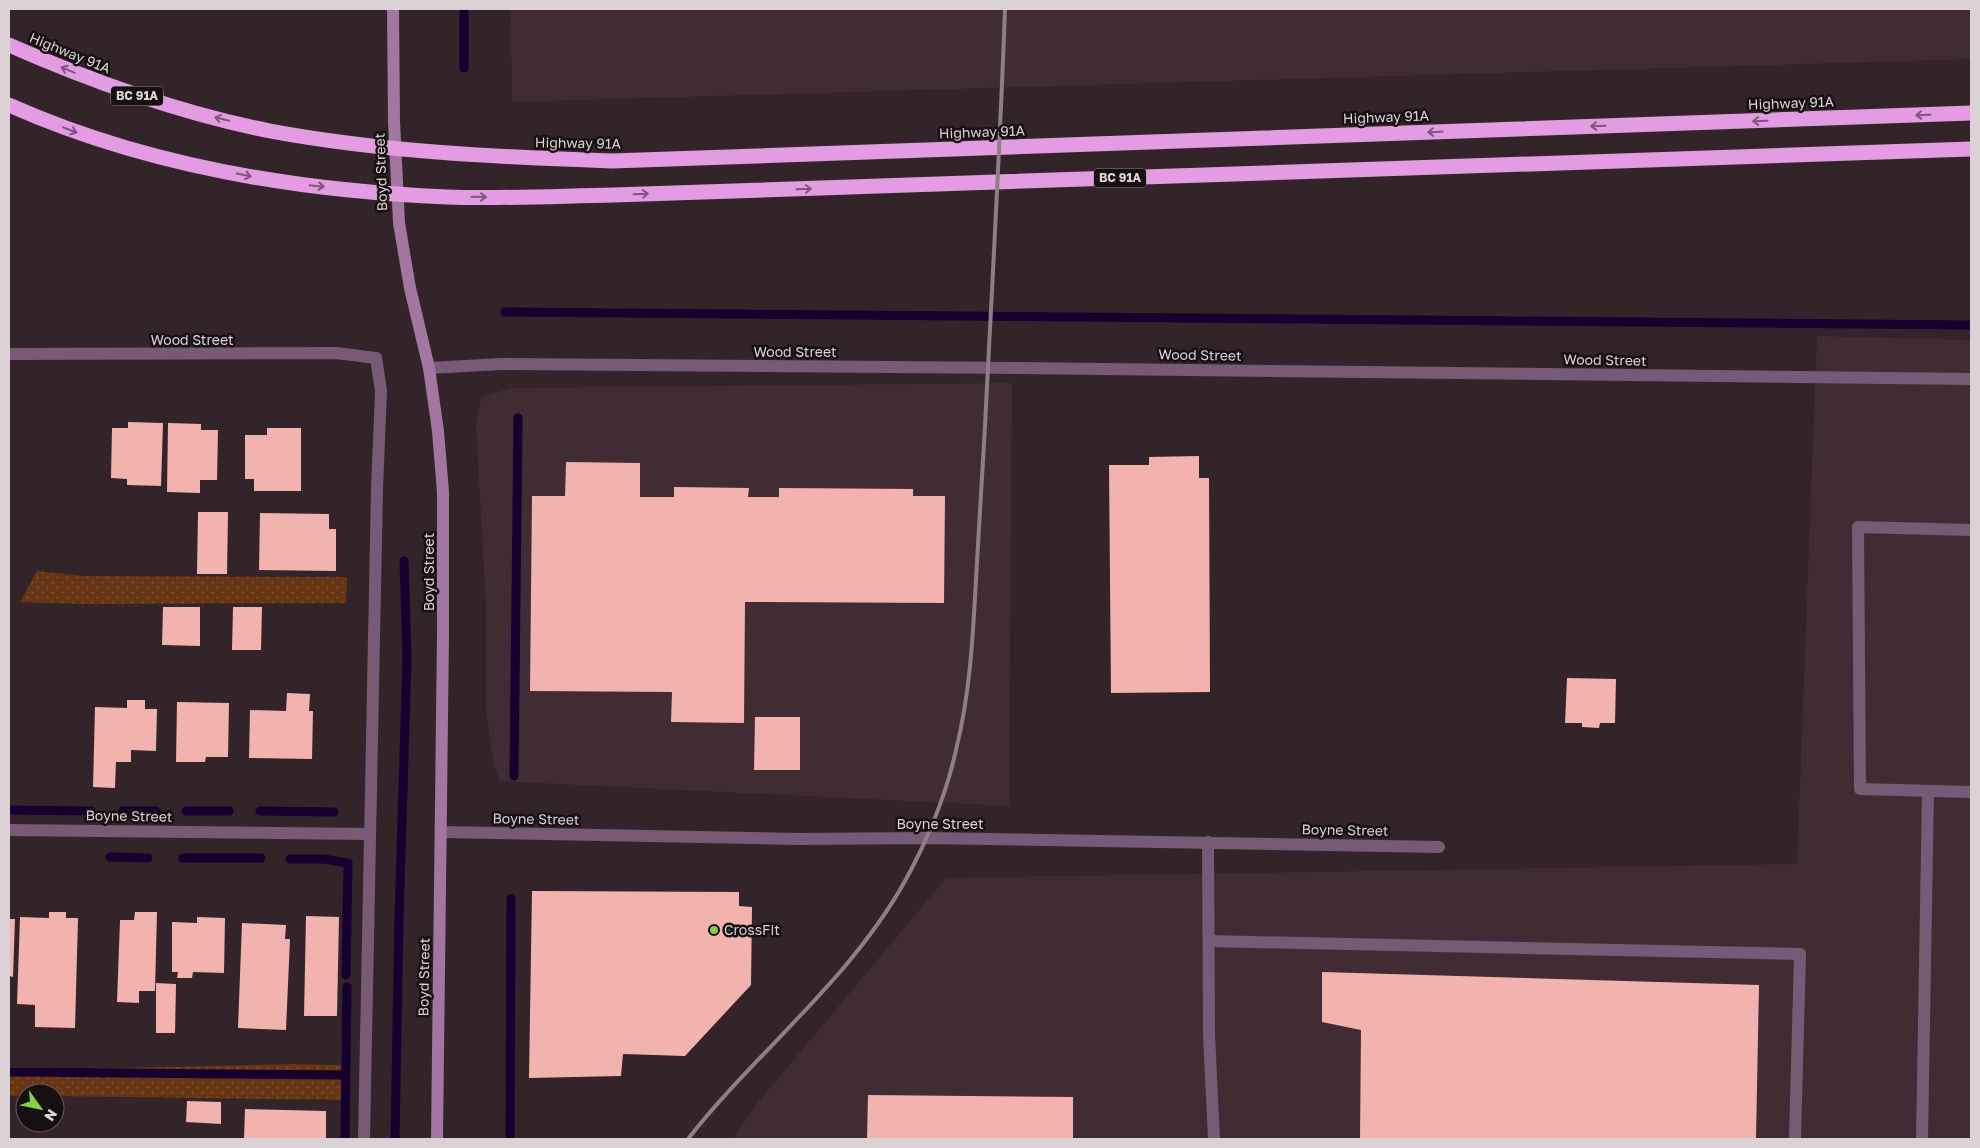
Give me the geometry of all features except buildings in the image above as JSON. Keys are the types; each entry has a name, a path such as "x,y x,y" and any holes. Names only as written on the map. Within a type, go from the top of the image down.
{"highway":[{"name":"Highway 91A","path":"9,45 97,82 143,98 270,130 376,147 433,152 612,161 1971,113"},
{"name":"BC 91A","path":"9,105 78,133 120,146 268,180 319,187 447,197 604,196 1971,149"}],"main road":[{"name":"Boyd Street","path":"394,9 394,121 398,223 410,288 429,368 438,430 443,492 437,1139"}],"street":[{"name":"Wood Street","path":"9,354 336,353 376,358 382,392 377,489 370,834"},
{"name":"Wood Street","path":"429,368 502,364 1971,379"},
{"path":"1971,530 1858,527 1860,789 1971,792"},
{"path":"1922,1139 1928,791"},
{"name":"Boyne Street","path":"9,830 370,834"},
{"name":"Boyne Street","path":"441,832 799,839 926,838 1439,847"},
{"path":"364,1139 370,834"},
{"path":"1208,842 1209,1034 1214,1139"},
{"path":"1209,941 1800,954 1795,1139"}],"shaded area":[{"path":"511,9 1971,9 1971,59 512,102"},
{"path":"1817,336 1971,340 1971,1139 733,1139 756,1105 946,878 1797,864"},
{"path":"1012,383 1009,806 500,781 494,767 486,711 486,605 476,424 481,397 511,388"},
{"path":"37,571 84,576 347,577 346,603 83,604 20,602"},
{"path":"296,1064 341,1065 341,1100 65,1096 65,1083 15,1083 15,1096 9,1096 9,1067 83,1069"}],"waterway":[{"path":"464,9 464,68"},
{"path":"505,312 1971,325"},
{"path":"514,776 518,418"},
{"path":"395,1139 407,658 404,561"},
{"path":"9,810 91,811"},
{"path":"123,811 156,811"},
{"path":"186,811 229,811"},
{"path":"260,811 334,812"},
{"path":"110,857 148,858"},
{"path":"183,858 261,858"},
{"path":"290,859 323,859 348,863 346,975"},
{"path":"510,1139 511,899"},
{"path":"345,1139 347,987"},
{"path":"9,1072 345,1075"}],"railway":[{"path":"688,1139 743,1075 830,983 858,951 883,917 921,850 941,801 952,767 965,708 974,622 1005,9"}],"place":[{"name":"CrossFit","path":"714,930"}]}
